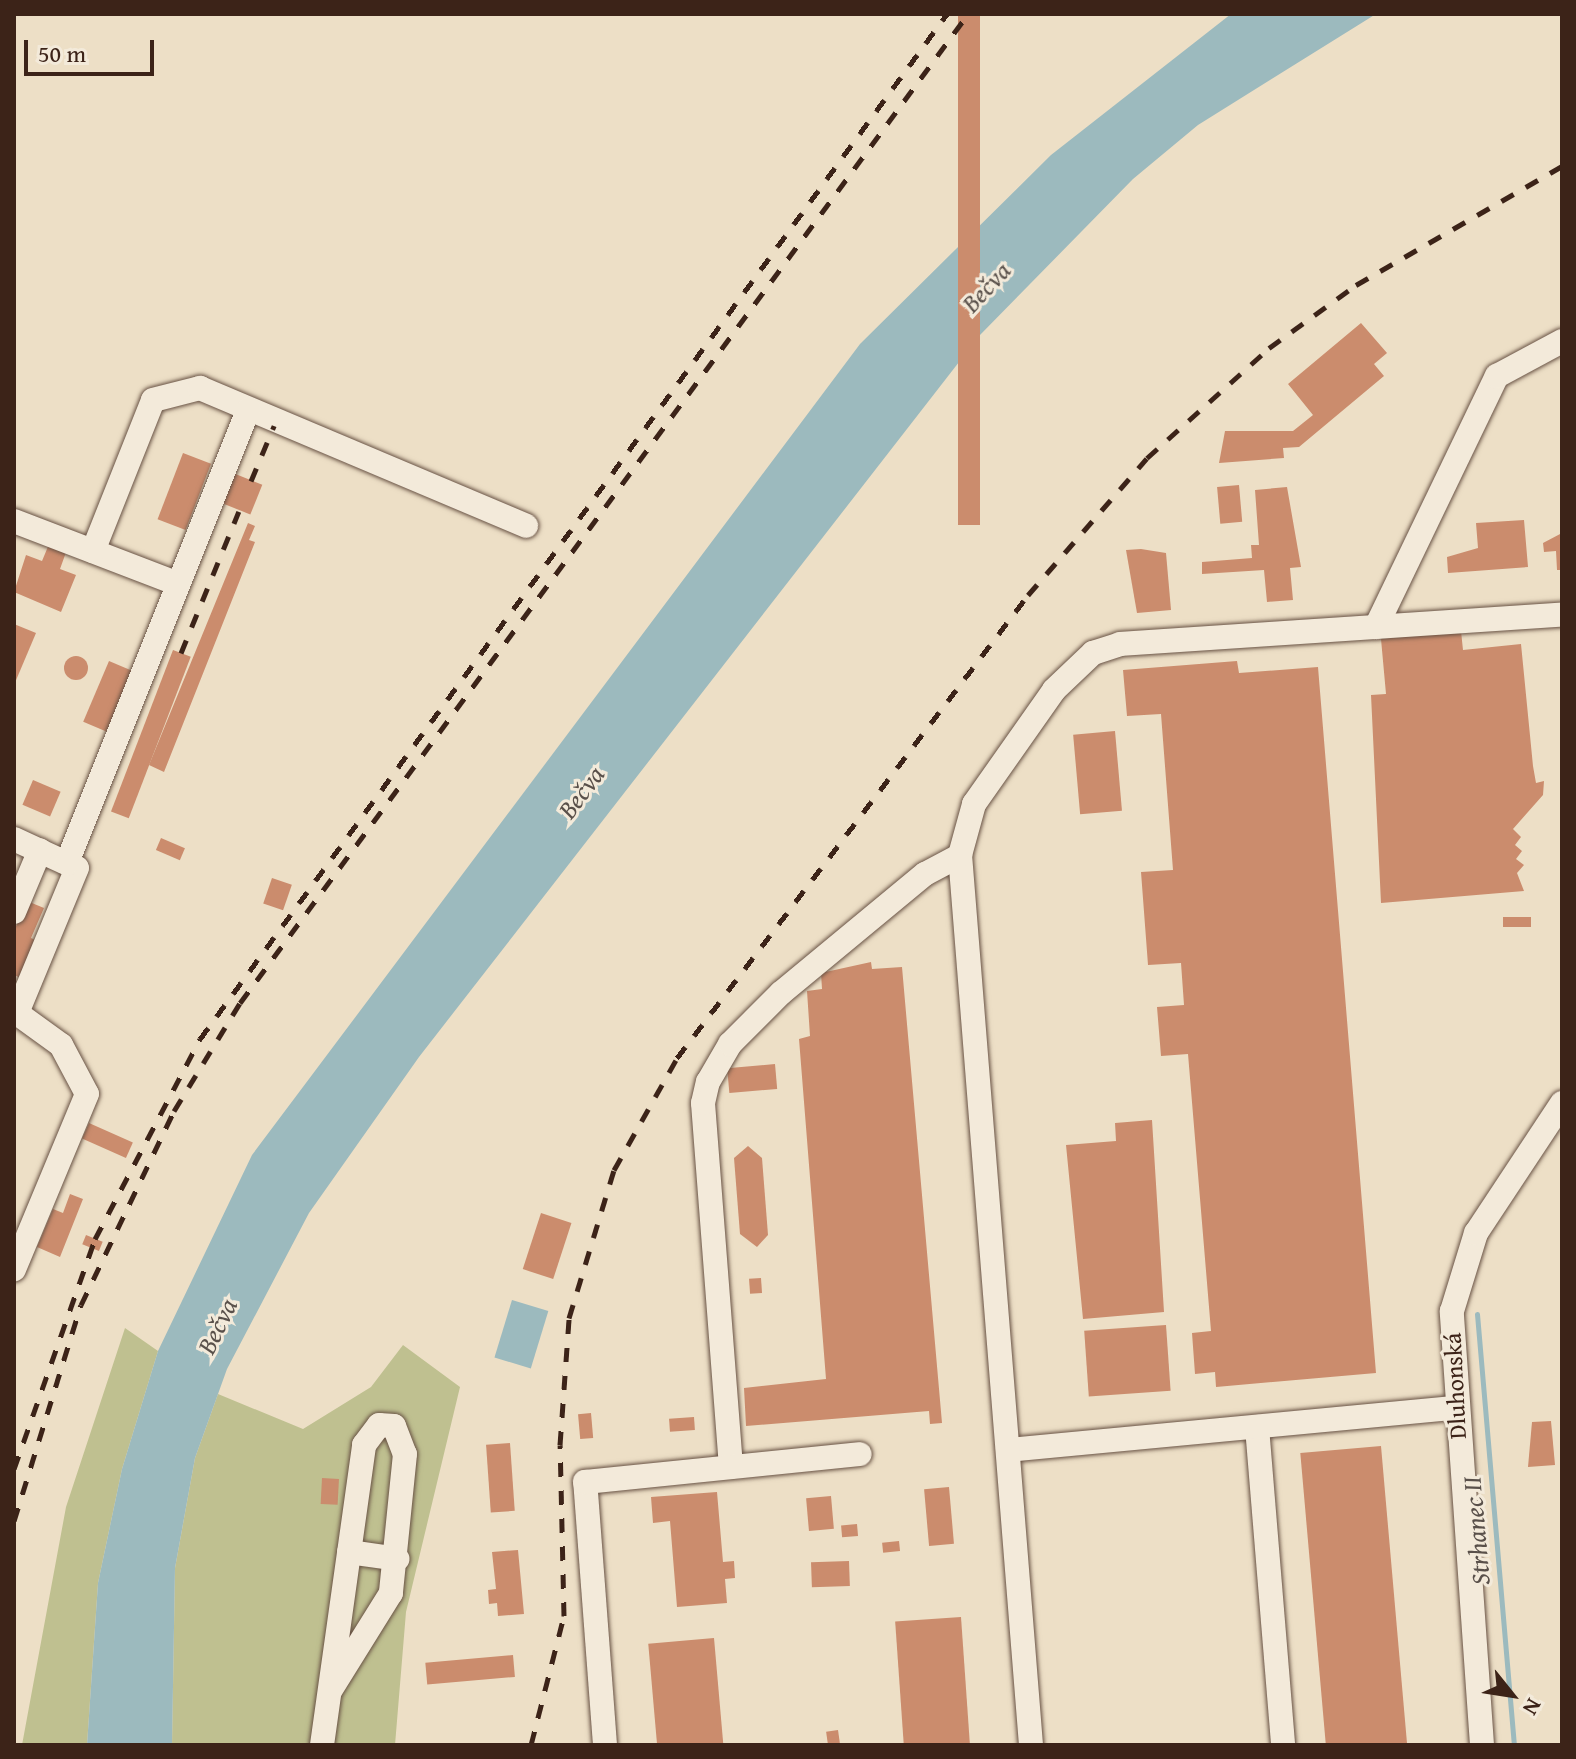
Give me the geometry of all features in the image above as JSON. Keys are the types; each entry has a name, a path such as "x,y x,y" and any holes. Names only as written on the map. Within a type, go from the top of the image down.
{"street":[{"path":"1376,627 1497,376 1562,341"},
{"path":"93,551 153,400 200,388 526,526"},
{"path":"67,863 249,409"},
{"path":"14,521 178,584"},
{"path":"1031,1745 960,855 974,804 1001,758 1093,653 1120,644 1562,615"},
{"path":"14,839 77,868 16,1012 61,1045 87,1094 14,1269"},
{"path":"14,912 40,850"},
{"path":"731,1467 703,1103 708,1082 730,1044 781,993 925,874 960,855"},
{"name":"Dluhonská","path":"1482,1745 1455,1408 1452,1321 1459,1274 1487,1213 1562,1103"},
{"path":"1008,1450 1455,1408"},
{"path":"322,1745 364,1445 387,1425 404,1439 398,1559 385,1609 330,1691"},
{"path":"1257,1427 1283,1745"},
{"path":"605,1745 585,1482 860,1454"},
{"path":"349,1552 398,1559"}],"green space":[{"path":"125,1328 158,1351 122,1469 98,1583 87,1745 22,1745 66,1507"},
{"path":"403,1345 460,1387 406,1612 395,1745 172,1745 175,1568 195,1458 218,1394 303,1429 371,1387"}],"water":[{"name":"Bečva","path":"1231,14 1376,14 1198,125 1133,179 980,335 419,1057 309,1213 227,1369 195,1458 175,1568 172,1745 87,1745 98,1583 122,1469 158,1351 252,1155 860,344 1051,155"},
{"path":"512,1300 548,1311 531,1368 494,1357"}],"building":[{"path":"958,14 980,14 980,525 958,525"},
{"path":"1361,323 1387,353 1374,364 1384,376 1299,447 1283,448 1284,458 1219,463 1225,431 1293,431 1313,415 1288,384"},
{"path":"183,453 211,464 186,530 158,519"},
{"path":"228,471 262,485 250,515 216,501"},
{"path":"1239,485 1242,522 1220,524 1217,487"},
{"path":"1287,487 1301,567 1290,568 1293,600 1267,602 1264,570 1202,574 1202,562 1252,558 1251,545 1259,545 1255,490"},
{"path":"1524,520 1528,567 1448,573 1447,557 1478,548 1476,523"},
{"path":"248,523 255,526 249,540 255,542 164,772 149,765"},
{"path":"1562,533 1562,570 1557,570 1556,551 1544,552 1543,543"},
{"path":"52,537 69,544 60,569 76,575 61,612 14,592 26,555 42,561"},
{"path":"1126,550 1166,553 1171,610 1137,613"},
{"path":"14,624 36,633 14,685"},
{"path":"1461,631 1463,650 1521,644 1533,766 1536,783 1544,781 1543,795 1513,829 1521,837 1515,845 1522,851 1516,859 1524,865 1517,873 1524,891 1381,903 1371,695 1386,694 1381,639"},
{"path":"173,650 191,657 129,818 111,812"},
{"path":"76,656 85,659 88,668 85,677 76,680 67,677 64,668 67,659"},
{"path":"109,661 140,674 115,735 83,722"},
{"path":"1237,661 1239,673 1318,667 1376,1373 1216,1387 1215,1372 1195,1374 1192,1333 1211,1331 1188,1054 1161,1056 1157,1007 1184,1005 1181,963 1148,965 1141,872 1173,870 1161,714 1127,716 1123,670"},
{"path":"1115,731 1122,811 1080,814 1073,735"},
{"path":"33,780 61,792 50,817 22,805"},
{"path":"161,838 185,848 180,860 156,850"},
{"path":"272,878 292,885 283,910 263,904"},
{"path":"27,901 44,908 31,938 42,943 26,980 14,975 14,931"},
{"path":"1503,917 1531,917 1531,927 1503,927"},
{"path":"871,962 872,969 902,967 942,1423 930,1424 929,1411 746,1426 744,1388 826,1379 799,1039 810,1036 807,991 822,989 821,973"},
{"path":"775,1064 777,1089 729,1093 727,1068"},
{"path":"1152,1120 1164,1312 1083,1319 1066,1145 1116,1141 1115,1123"},
{"path":"89,1123 133,1143 126,1158 82,1139"},
{"path":"748,1146 762,1158 768,1235 757,1247 740,1234 734,1158"},
{"path":"70,1194 83,1199 60,1257 37,1247 53,1209 63,1213"},
{"path":"541,1213 571,1223 553,1279 523,1269"},
{"path":"86,1235 103,1242 99,1251 82,1244"},
{"path":"761,1278 762,1293 750,1294 749,1279"},
{"path":"1166,1325 1171,1391 1089,1397 1084,1331"},
{"path":"591,1413 593,1438 580,1439 578,1414"},
{"path":"694,1417 695,1430 670,1432 669,1419"},
{"path":"1551,1421 1555,1465 1528,1467 1532,1422"},
{"path":"510,1443 515,1511 491,1513 486,1445"},
{"path":"1381,1446 1407,1745 1326,1745 1300,1453"},
{"path":"322,1478 339,1479 338,1505 321,1504"},
{"path":"949,1487 954,1544 929,1546 924,1489"},
{"path":"717,1492 723,1562 734,1561 735,1578 725,1579 727,1603 677,1607 670,1521 653,1523 651,1497"},
{"path":"831,1496 834,1529 809,1531 806,1498"},
{"path":"857,1524 858,1536 842,1537 841,1525"},
{"path":"899,1541 900,1551 883,1553 882,1543"},
{"path":"518,1550 524,1614 498,1616 497,1603 489,1604 488,1590 496,1589 492,1552"},
{"path":"849,1561 850,1586 812,1587 811,1562"},
{"path":"961,1617 970,1745 904,1745 895,1622"},
{"path":"714,1638 723,1745 657,1745 648,1644"},
{"path":"513,1655 515,1677 427,1685 425,1663"},
{"path":"838,1730 840,1744 828,1745 826,1732"}],"waterway":[{"name":"Strhanec II","path":"1477,1314 1514,1745"}],"railway":[{"path":"14,1469 95,1239 200,1039 947,14"},
{"path":"14,1521 81,1305 174,1111 240,1003 968,14"},
{"path":"531,1745 564,1616 560,1445 569,1318 614,1170 677,1058 1028,595 1147,458 1269,348 1356,285 1562,166"},
{"path":"251,481 274,426"},
{"path":"181,653 239,511"}]}
